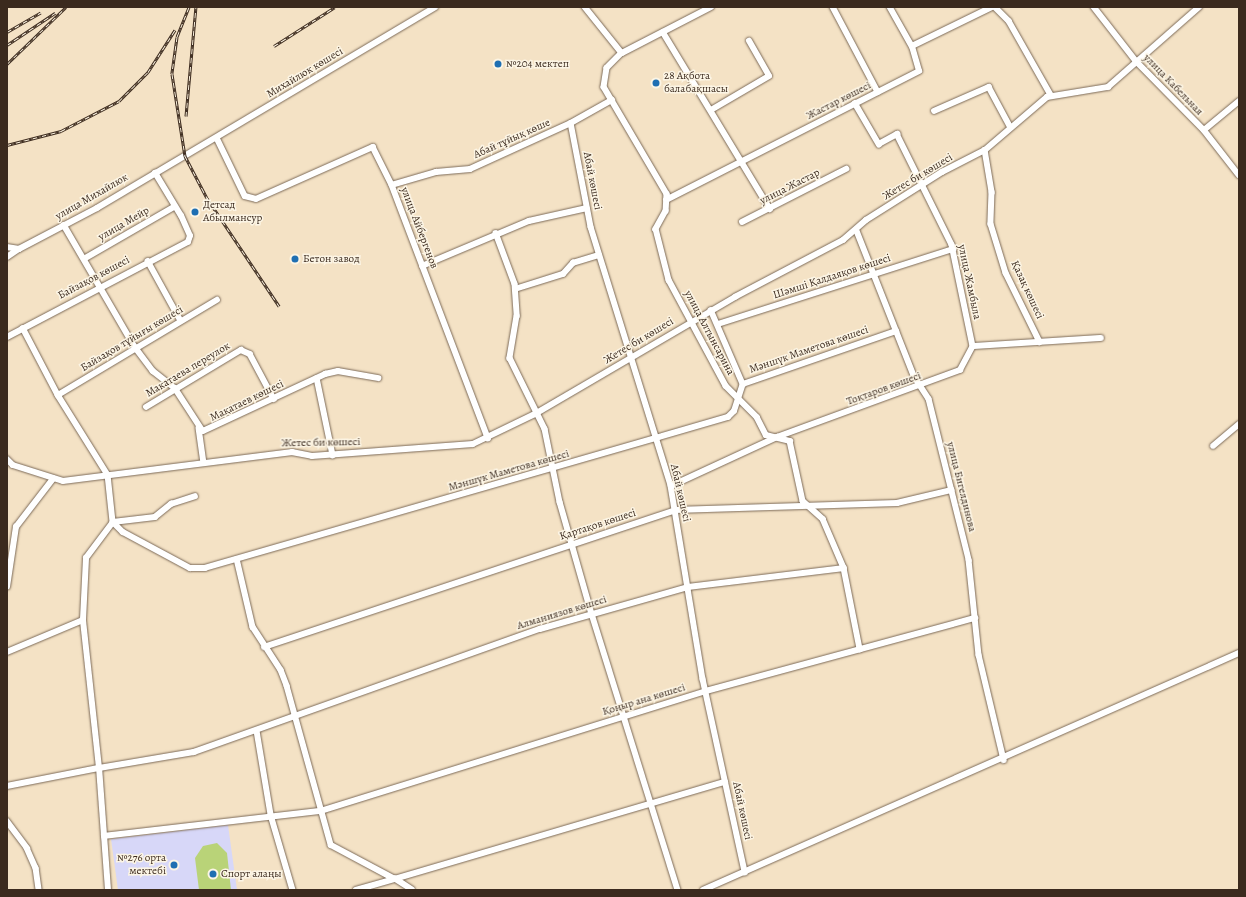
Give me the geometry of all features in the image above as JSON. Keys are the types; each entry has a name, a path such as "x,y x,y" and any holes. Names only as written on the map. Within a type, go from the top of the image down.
{"street":[{"name":"Михайлюк көшесі","path":"185,156 218,138 435,7"},
{"path":"585,7 622,53"},
{"path":"666,200 667,194 604,87 607,68 622,53 711,7"},
{"path":"833,7 878,92"},
{"path":"890,7 912,46 992,7"},
{"path":"996,7 1009,21 1051,95"},
{"name":"улица Кабельная","path":"1094,7 1136,61 1204,130 1239,175"},
{"name":"Жетес би көшесі","path":"7,459 13,465 52,479 108,475 292,452 333,455 473,444 535,414 711,310 857,231 866,220 922,185 985,150 1010,126 1051,95 1108,87 1199,7"},
{"path":"663,32 770,209"},
{"path":"711,110 769,76 749,41"},
{"name":"Жастар көшесі","path":"666,200 918,71 912,46"},
{"path":"934,111 989,87 1010,126"},
{"name":"Абай тұйық көше","path":"392,185 436,172 470,169 571,123 612,100"},
{"path":"1204,130 1239,101"},
{"name":"улица Жамбыла","path":"855,103 879,144 897,134 922,185 953,249 973,346"},
{"name":"Абай көшесі","path":"571,123 587,208 599,256 671,486 706,691 745,872"},
{"name":"улица Айбергенов","path":"218,138 245,196 256,199 373,147 392,185 488,438"},
{"name":"Қазақ көшесі","path":"985,150 992,192 991,224 1006,274 1040,342"},
{"name":"улица Михайлюк","path":"7,257 185,156"},
{"name":"улица Жастар","path":"742,222 846,169"},
{"path":"155,173 174,207"},
{"name":"улица Алтынсарина","path":"666,200 656,229 669,280 693,321 720,376 736,397 757,417 766,435 790,441 803,501 823,519 844,568 860,649"},
{"name":"Байзақов көшесі","path":"7,337 190,239 174,207"},
{"name":"улица Мейр","path":"84,259 174,207"},
{"path":"422,266 496,233 587,208"},
{"name":"Мақатаев көшесі","path":"64,225 135,348 153,372 175,388 199,428 206,432 317,378 338,371 378,378"},
{"name":"улица Бигелдинова","path":"857,231 896,331 921,387 929,399 969,560 979,655 1004,760"},
{"path":"496,233 515,289 517,316 510,358 535,414 545,429 556,469 572,544 592,614 622,716 678,890"},
{"path":"7,247 19,249"},
{"name":"Шәмші Қалдаяқов көшесі","path":"718,324 953,249"},
{"path":"515,289 563,274 573,263 599,256"},
{"path":"148,261 181,321"},
{"name":"Байзақов тұйығы көшесі","path":"58,395 217,300"},
{"path":"711,310 743,384"},
{"path":"23,328 58,395 108,475 113,522 86,558 84,620 99,768 108,890"},
{"name":"Мәншүк Маметова көшесі","path":"113,522 123,532 190,568 237,559 556,469 728,417 734,411 736,397 743,384 896,331"},
{"path":"973,346 1100,338"},
{"name":"Тоқтаров көшесі","path":"671,486 777,437 921,387 960,370 973,346"},
{"name":"Макатаева переулок","path":"146,406 241,350 250,354 274,399"},
{"path":"317,378 333,455"},
{"path":"1214,446 1239,424"},
{"path":"199,428 204,463"},
{"path":"7,587 16,527 52,479"},
{"name":"Қартақов көшесі","path":"264,648 675,510 811,508 897,503 951,490"},
{"path":"113,522 155,517 171,504 195,496"},
{"path":"237,559 253,627 264,648 281,670 296,716 331,845 395,879 412,890"},
{"name":"Алманиязов көшесі","path":"7,786 99,768 194,752 257,731 540,629 688,587 844,568"},
{"name":"Қоңыр ана көшесі","path":"104,836 272,815 321,811 706,691 975,618"},
{"path":"7,652 84,620"},
{"path":"703,890 1004,760 1239,653"},
{"path":"257,731 272,815 293,890"},
{"path":"356,890 725,782"},
{"path":"7,821 27,848 36,868 39,890"}],"shaded area":[{"name":"№276 орта мектебі","path":"228,825 237,890 118,890 111,839"}],"green space":[{"name":"Спорт алаңы","path":"217,843 227,853 231,890 199,890 195,858 203,846"}],"railway":[{"path":"7,64 66,7"},
{"path":"189,7 177,37 172,74 185,156 207,198 279,306"},
{"path":"186,116 196,7"},
{"path":"274,46 335,7"},
{"path":"7,32 41,12"},
{"path":"7,45 55,13"},
{"path":"7,145 61,131 119,101 148,72 175,30"}],"place":[{"name":"№204 мектеп","path":"498,64"},
{"name":"28 Ақбота балабақшасы","path":"656,83"},
{"name":"Детсад Абылмансур","path":"195,212"},
{"name":"Бетон завод","path":"295,259"},
{"name":"№276 орта мектебі","path":"174,865"},
{"name":"Спорт алаңы","path":"213,874"}]}
